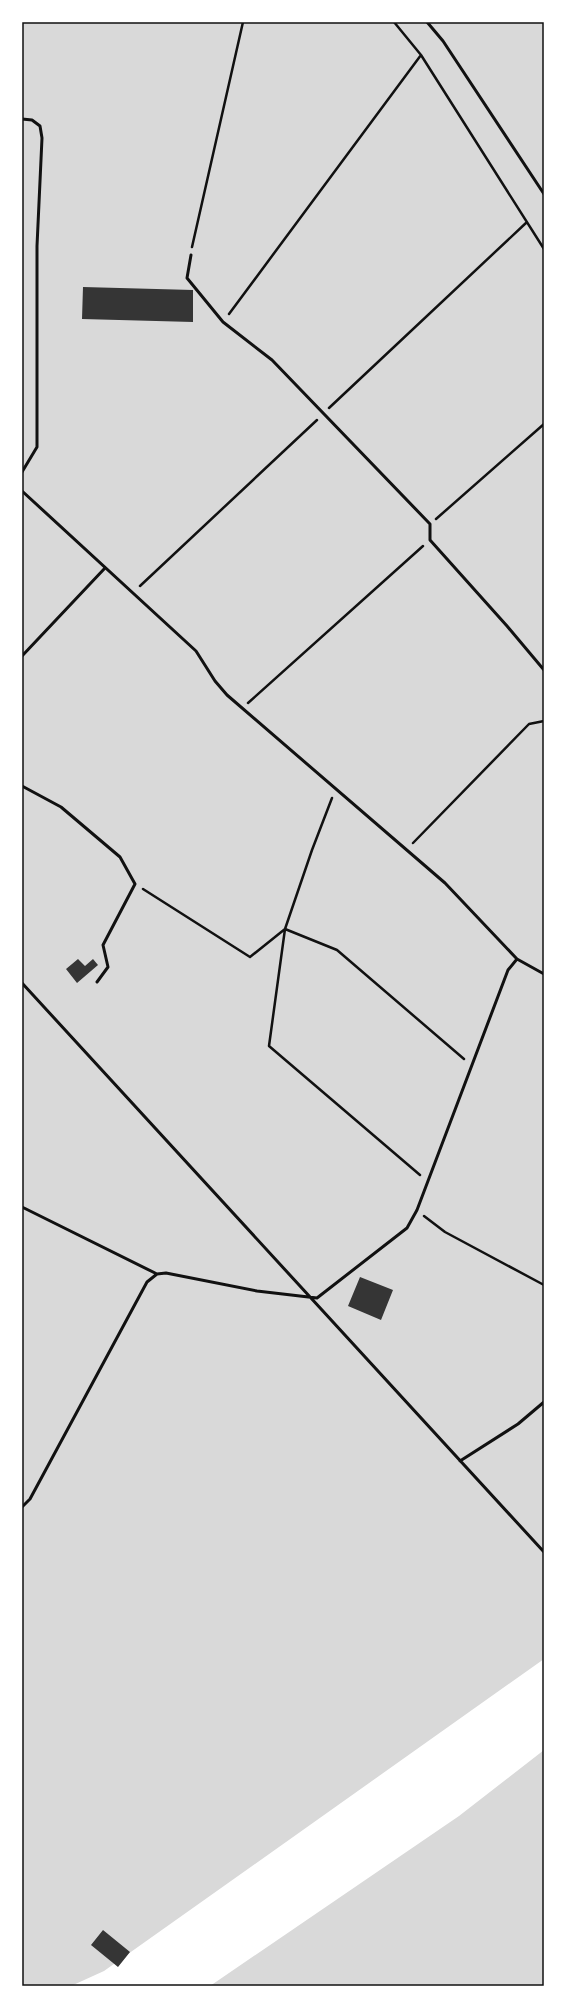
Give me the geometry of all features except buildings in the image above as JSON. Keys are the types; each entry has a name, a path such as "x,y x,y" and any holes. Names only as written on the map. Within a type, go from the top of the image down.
{"lane":[{"path":"427,22 443,41 544,194"},
{"path":"22,119 32,120 40,126 42,138 37,246 37,446 22,472"},
{"path":"191,255 187,278 223,322 272,360 430,524 430,540 544,670"},
{"path":"22,491 196,651 215,681 242,708 445,883 517,959 544,974"},
{"path":"22,656 105,568"},
{"path":"22,786 61,807 120,857 135,884 103,945 108,967 97,982"},
{"path":"22,1507 30,1499 147,1282 157,1274 166,1273 257,1291 317,1298 407,1228 417,1210 428,1182 508,970 517,959"},
{"path":"22,983 544,1552"},
{"path":"22,1207 157,1274"},
{"path":"460,1461 518,1424 544,1402"}],"path":[{"path":"191,255 243,22"},
{"path":"394,22 421,55 544,249"},
{"path":"223,322 421,55"},
{"path":"430,524 544,424"},
{"path":"242,708 430,540"},
{"path":"406,850 529,724 544,721"},
{"path":"336,789 312,850 284,929 269,1046 428,1182"},
{"path":"135,884 250,957 284,929"},
{"path":"284,929 337,950 472,1066"},
{"path":"417,1210 446,1232 544,1285"}],"shaded area":[{"path":"22,22 544,22 544,1659 104,1971 71,1986 22,1986"},
{"path":"544,1750 544,1986 210,1986 459,1816"}]}
